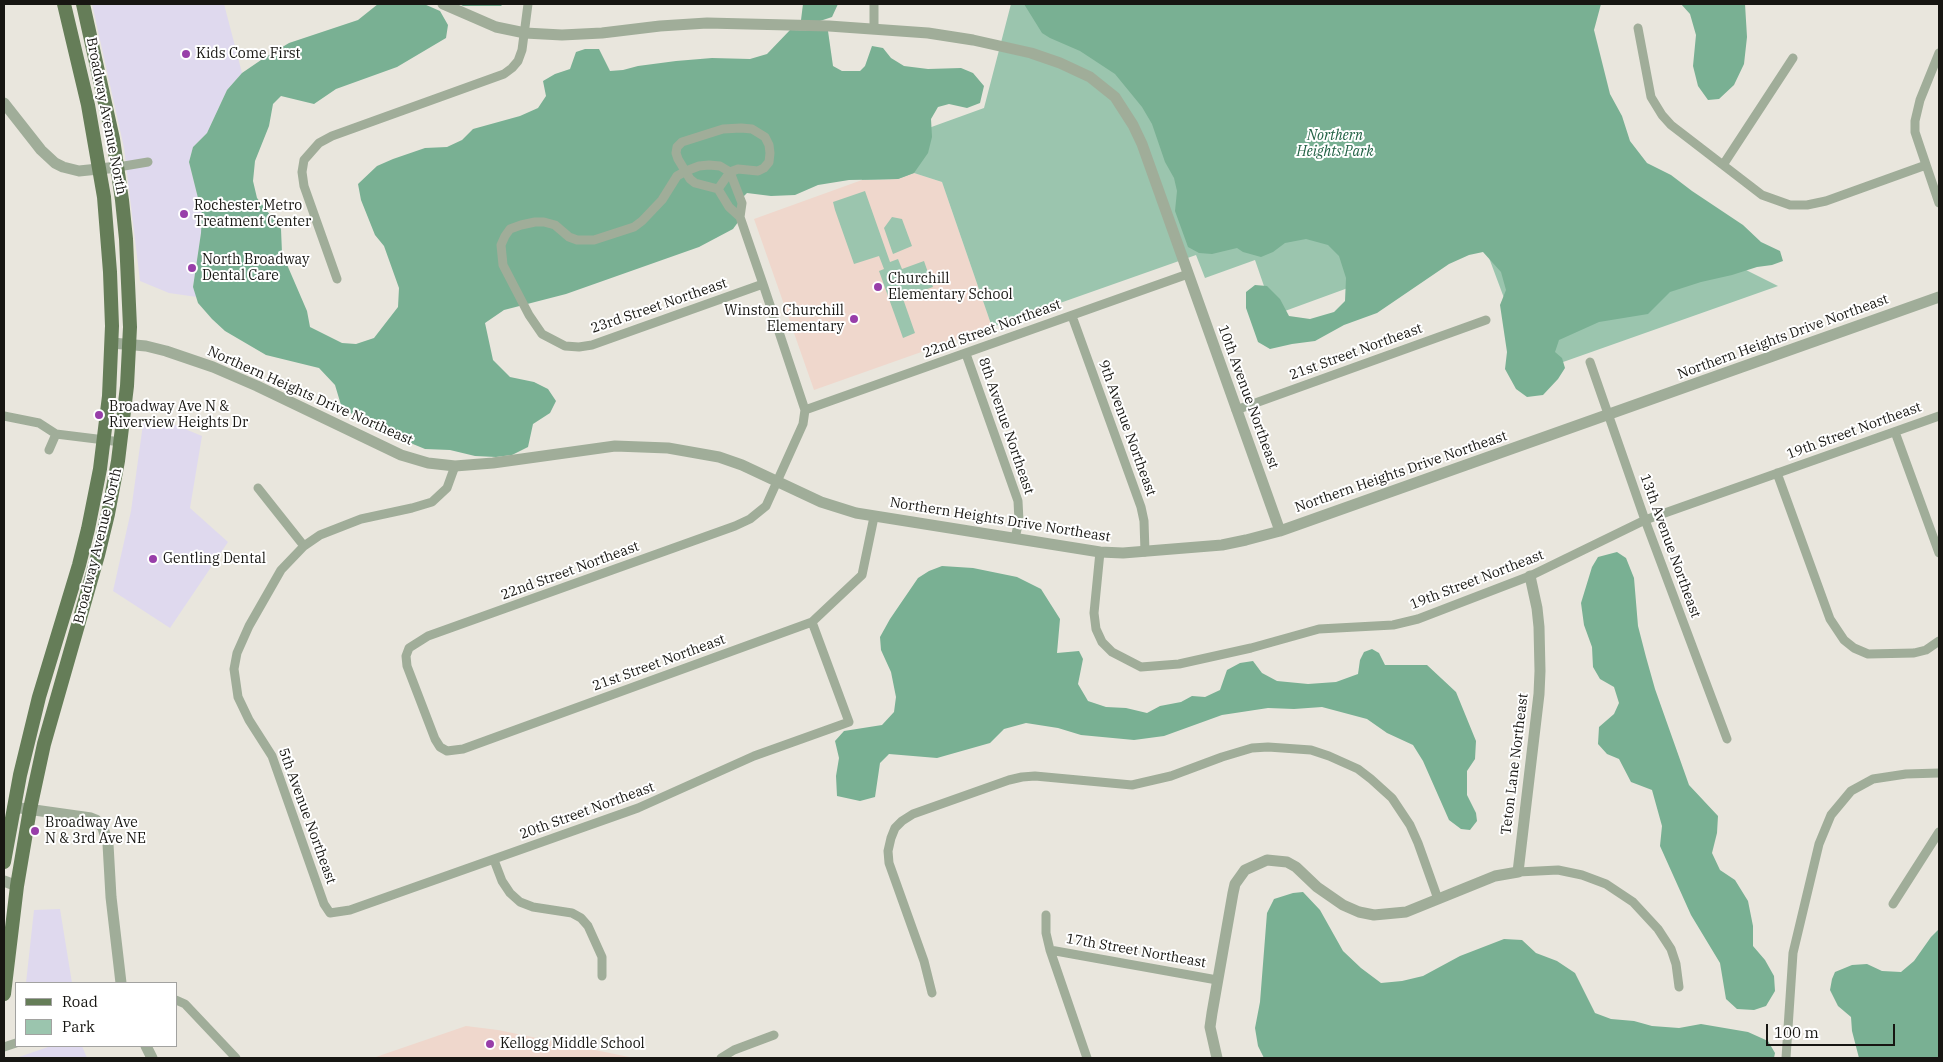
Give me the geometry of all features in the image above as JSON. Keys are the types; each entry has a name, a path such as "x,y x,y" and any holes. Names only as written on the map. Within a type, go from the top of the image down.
{"main road":[{"name":"Broadway Avenue North","path":"4,862 14,807 39,697 79,565 95,498 109,396 112,342 106,217 100,170 88,105 64,4"},
{"name":"Broadway Avenue North","path":"4,994 10,883 30,809 53,709 98,555 113,490 121,442 130,344 126,239 118,167 107,107 83,4"}],"street":[{"name":"10th Avenue Northeast","path":"443,4 496,27 562,36 602,34 660,26 707,23 874,28 928,33 1006,47 1060,62 1104,86 1115,97 1142,144 1280,531"},
{"path":"337,279 304,186 302,172 304,160 319,143 332,136 504,74 518,60 522,50 528,4"},
{"path":"874,4 874,28"},
{"path":"1638,28 1648,84 1655,106 1671,124 1762,195 1790,205 1807,205 1826,201 1926,165"},
{"path":"1939,53 1920,100 1915,121 1915,132 1939,203"},
{"path":"1723,165 1794,58"},
{"path":"4,104 41,150 55,163 74,170 100,170 148,162"},
{"path":"718,190 730,172 738,169 758,170 764,168 769,162 770,153 769,144 765,137 752,129 723,129 707,132 682,142 677,147 676,153 695,183 718,190 729,207 740,217"},
{"path":"686,171 699,166 709,165 720,166 730,172 742,203 740,217 805,410 803,424 778,481"},
{"name":"23rd Street Northeast","path":"686,171 677,176 650,215 634,227 585,241 570,237 555,225 544,222 535,222 510,230 501,245 501,255 505,270 534,324 542,334 566,346 592,345 763,284"},
{"name":"22nd Street Northeast","path":"805,410 1188,274"},
{"name":"Northern Heights Drive Northeast","path":"112,342 166,351 213,367 401,455 428,463 455,466 493,463 615,446 668,448 719,457 742,465 834,507 874,516 1100,552 1123,553 1222,545 1280,531 1939,297"},
{"name":"9th Avenue Northeast","path":"1072,316 1141,507 1144,521 1145,552"},
{"name":"21st Street Northeast","path":"1236,410 1486,320"},
{"name":"8th Avenue Northeast","path":"966,354 1018,501 1019,521 1015,538"},
{"name":"13th Avenue Northeast","path":"1590,362 1645,520 1726,739"},
{"path":"4,416 39,423 56,434 121,442"},
{"name":"19th Street Northeast","path":"1100,552 1095,596 1096,629 1102,642 1112,652 1141,667 1178,664 1251,648 1319,629 1383,626 1418,620 1530,576 1645,520 1939,416"},
{"path":"1895,432 1939,553"},
{"path":"49,450 56,434"},
{"name":"5th Avenue Northeast","path":"330,912 324,904 272,756 238,697 234,677 237,653 249,626 281,570 304,546 320,535 361,519 432,502 446,488 455,466"},
{"path":"1777,474 1830,619 1844,640 1854,648 1868,654 1914,653 1926,650 1939,641"},
{"name":"22nd Street Northeast","path":"421,702 407,666 406,656 409,648 416,642 735,526 750,519 762,510 778,481"},
{"path":"258,488 304,546"},
{"name":"21st Street Northeast","path":"421,702 440,747 447,751 455,751 812,622 862,575 874,516"},
{"name":"Teton Lane Northeast","path":"1518,872 1539,686 1539,627 1530,576"},
{"name":"20th Street Northeast","path":"330,912 350,910 638,808 754,756 849,722 812,622"},
{"path":"932,993 924,961 889,863 888,851 895,828 902,820 914,814 1022,777 1035,776 1132,785 1171,776 1252,748 1268,747 1311,750 1358,769 1371,778 1392,798 1410,826 1418,843 1438,899"},
{"path":"1786,1058 1790,978 1796,934 1819,844 1831,816 1851,791 1873,779 1906,774 1939,773"},
{"path":"14,807 90,818 96,820 104,828 108,844 111,898 121,982"},
{"path":"1893,904 1939,832"},
{"path":"494,860 502,881 510,893 520,902 534,907 572,913 581,918 588,926 602,957 602,976"},
{"path":"1217,1058 1210,1027 1235,884 1246,870 1267,860 1281,860 1296,867 1317,887 1359,912 1389,915 1406,912 1495,876 1518,872 1558,870 1582,875 1606,884 1634,902 1658,929 1671,949 1676,964 1679,987"},
{"path":"1046,915 1046,934 1050,950 1088,1058"},
{"name":"17th Street Northeast","path":"1050,950 1217,980"},
{"path":"181,1002 236,1058"},
{"path":"721,1058 734,1050 774,1035"}],"shaded area":[{"path":"92,4 224,4 242,73 227,90 207,133 193,147 189,162 202,214 193,287 197,297 169,293 140,281 124,148"},
{"name":"Churchill Elementary School","path":"914,173 942,182 992,327 814,390 754,219 862,180 898,179"},
{"path":"144,417 163,420 202,436 190,508 228,542 170,628 113,591 131,511"},
{"path":"60,909 72,982 26,982 34,910"},
{"name":"Kellogg Middle School","path":"466,1026 498,1030 634,1058 373,1058"},
{"path":"48,1047 82,1047 87,1058 19,1058"}],"green space":[{"path":"378,4 424,4 440,11 448,25 446,38 397,67 336,89 314,104 281,96 273,104 269,126 255,161 253,181 257,198 281,229 282,253 307,311 310,327 342,343 356,344 374,338 398,307 399,288 384,246 375,235 361,200 358,184 377,166 393,159 425,148 447,147 462,140 473,129 520,116 538,108 546,96 543,81 555,74 570,69 576,52 585,49 599,49 610,71 623,70 676,61 712,58 750,59 767,54 790,30 828,31 833,66 842,71 860,71 865,66 872,46 883,48 891,58 904,66 928,69 961,68 973,73 984,86 980,103 967,108 949,104 938,107 931,119 932,137 928,153 914,173 898,179 849,180 818,185 795,195 771,196 747,193 739,201 744,214 733,229 699,247 566,294 504,310 485,323 493,360 510,377 534,382 548,389 556,401 550,413 533,424 528,447 512,455 496,457 475,456 450,450 425,449 374,428 341,405 335,385 319,368 266,355 225,331 198,303 193,287 202,214 189,162 193,147 207,133 227,90 242,73 289,43 358,20"},
{"path":"459,4 503,4 501,6 463,6"},
{"path":"803,4 838,4 832,17 817,22 801,20"},
{"name":"Northern Heights Park","path":"1011,4 1557,4 1610,160 1734,264 1778,286 1532,373 1482,239 1274,315 1255,260 1205,278 1196,255 992,327 942,182 914,173 898,179 862,180 854,155 984,108"},
{"name":"Northern Heights Park","path":"1024,4 1601,4 1594,30 1610,94 1622,116 1630,141 1647,163 1671,175 1743,225 1761,242 1780,251 1783,261 1670,292 1648,314 1599,322 1559,340 1555,352 1562,358 1565,368 1558,379 1543,395 1527,397 1516,389 1505,369 1507,352 1500,305 1506,290 1501,272 1483,252 1469,255 1449,264 1377,313 1344,325 1315,341 1270,349 1258,342 1246,308 1246,292 1255,285 1267,286 1280,299 1289,316 1310,319 1334,312 1345,301 1346,278 1339,256 1328,245 1306,239 1285,243 1273,252 1261,257 1243,252 1237,248 1212,254 1199,253 1188,247 1175,211 1177,191 1174,178 1165,162 1152,124 1142,107 1115,74 1080,51 1042,33"},
{"path":"1681,4 1745,4 1747,37 1744,64 1734,85 1719,99 1708,100 1698,86 1693,66 1696,35 1690,14"},
{"path":"865,191 890,262 898,259 902,269 924,261 933,287 910,295 908,290 901,293 915,333 903,338 879,271 884,269 879,256 854,264 835,210 833,202"},
{"path":"892,217 902,219 912,246 893,254 884,228"},
{"path":"1617,552 1626,558 1634,578 1638,626 1646,657 1655,689 1689,785 1718,816 1717,833 1712,853 1720,870 1735,880 1748,901 1753,926 1753,946 1765,960 1774,976 1775,991 1766,1006 1754,1010 1737,1009 1726,999 1720,963 1691,915 1660,846 1662,826 1652,790 1631,782 1619,759 1607,754 1598,744 1599,727 1614,714 1619,703 1614,687 1600,679 1593,667 1592,647 1584,625 1581,603 1592,567 1598,557"},
{"path":"942,566 973,568 1017,577 1041,589 1060,619 1057,653 1079,651 1083,659 1078,684 1088,701 1106,707 1126,708 1147,713 1160,706 1181,702 1192,696 1205,697 1220,690 1227,670 1240,663 1253,661 1262,673 1277,681 1308,684 1336,682 1358,674 1360,660 1364,652 1372,649 1379,653 1385,665 1427,665 1456,692 1476,741 1475,759 1467,771 1467,795 1476,813 1477,821 1470,830 1461,829 1449,820 1423,761 1413,745 1387,733 1367,719 1322,707 1268,708 1222,715 1164,736 1134,740 1081,735 1058,728 1026,723 1004,729 990,743 937,758 889,754 880,763 875,797 860,801 837,796 836,776 839,758 835,741 844,731 882,725 894,712 896,697 891,672 881,650 880,637 918,578"},
{"path":"1303,892 1320,910 1343,951 1381,983 1423,976 1460,956 1504,939 1522,940 1536,953 1557,961 1575,973 1595,1013 1611,1019 1634,1021 1652,1026 1679,1028 1701,1024 1748,1032 1768,1041 1775,1053 1774,1058 1264,1058 1258,1046 1255,1028 1260,1002 1267,913 1274,899"},
{"path":"1939,929 1939,1058 1859,1058 1852,1031 1851,1017 1838,1006 1830,990 1835,972 1852,965 1867,964 1882,971 1901,972 1914,961"}],"place":[{"name":"Kids Come First","path":"186,54"},
{"name":"Rochester Metro Treatment Center","path":"184,214"},
{"name":"North Broadway Dental Care","path":"192,268"},
{"name":"Churchill Elementary School","path":"878,287"},
{"name":"Winston Churchill Elementary","path":"854,319"},
{"name":"Broadway Ave N & Riverview Heights Dr","path":"99,415"},
{"name":"Gentling Dental","path":"153,559"},
{"name":"Broadway Ave N & 3rd Ave NE","path":"35,831"},
{"name":"Kellogg Middle School","path":"490,1044"}]}
